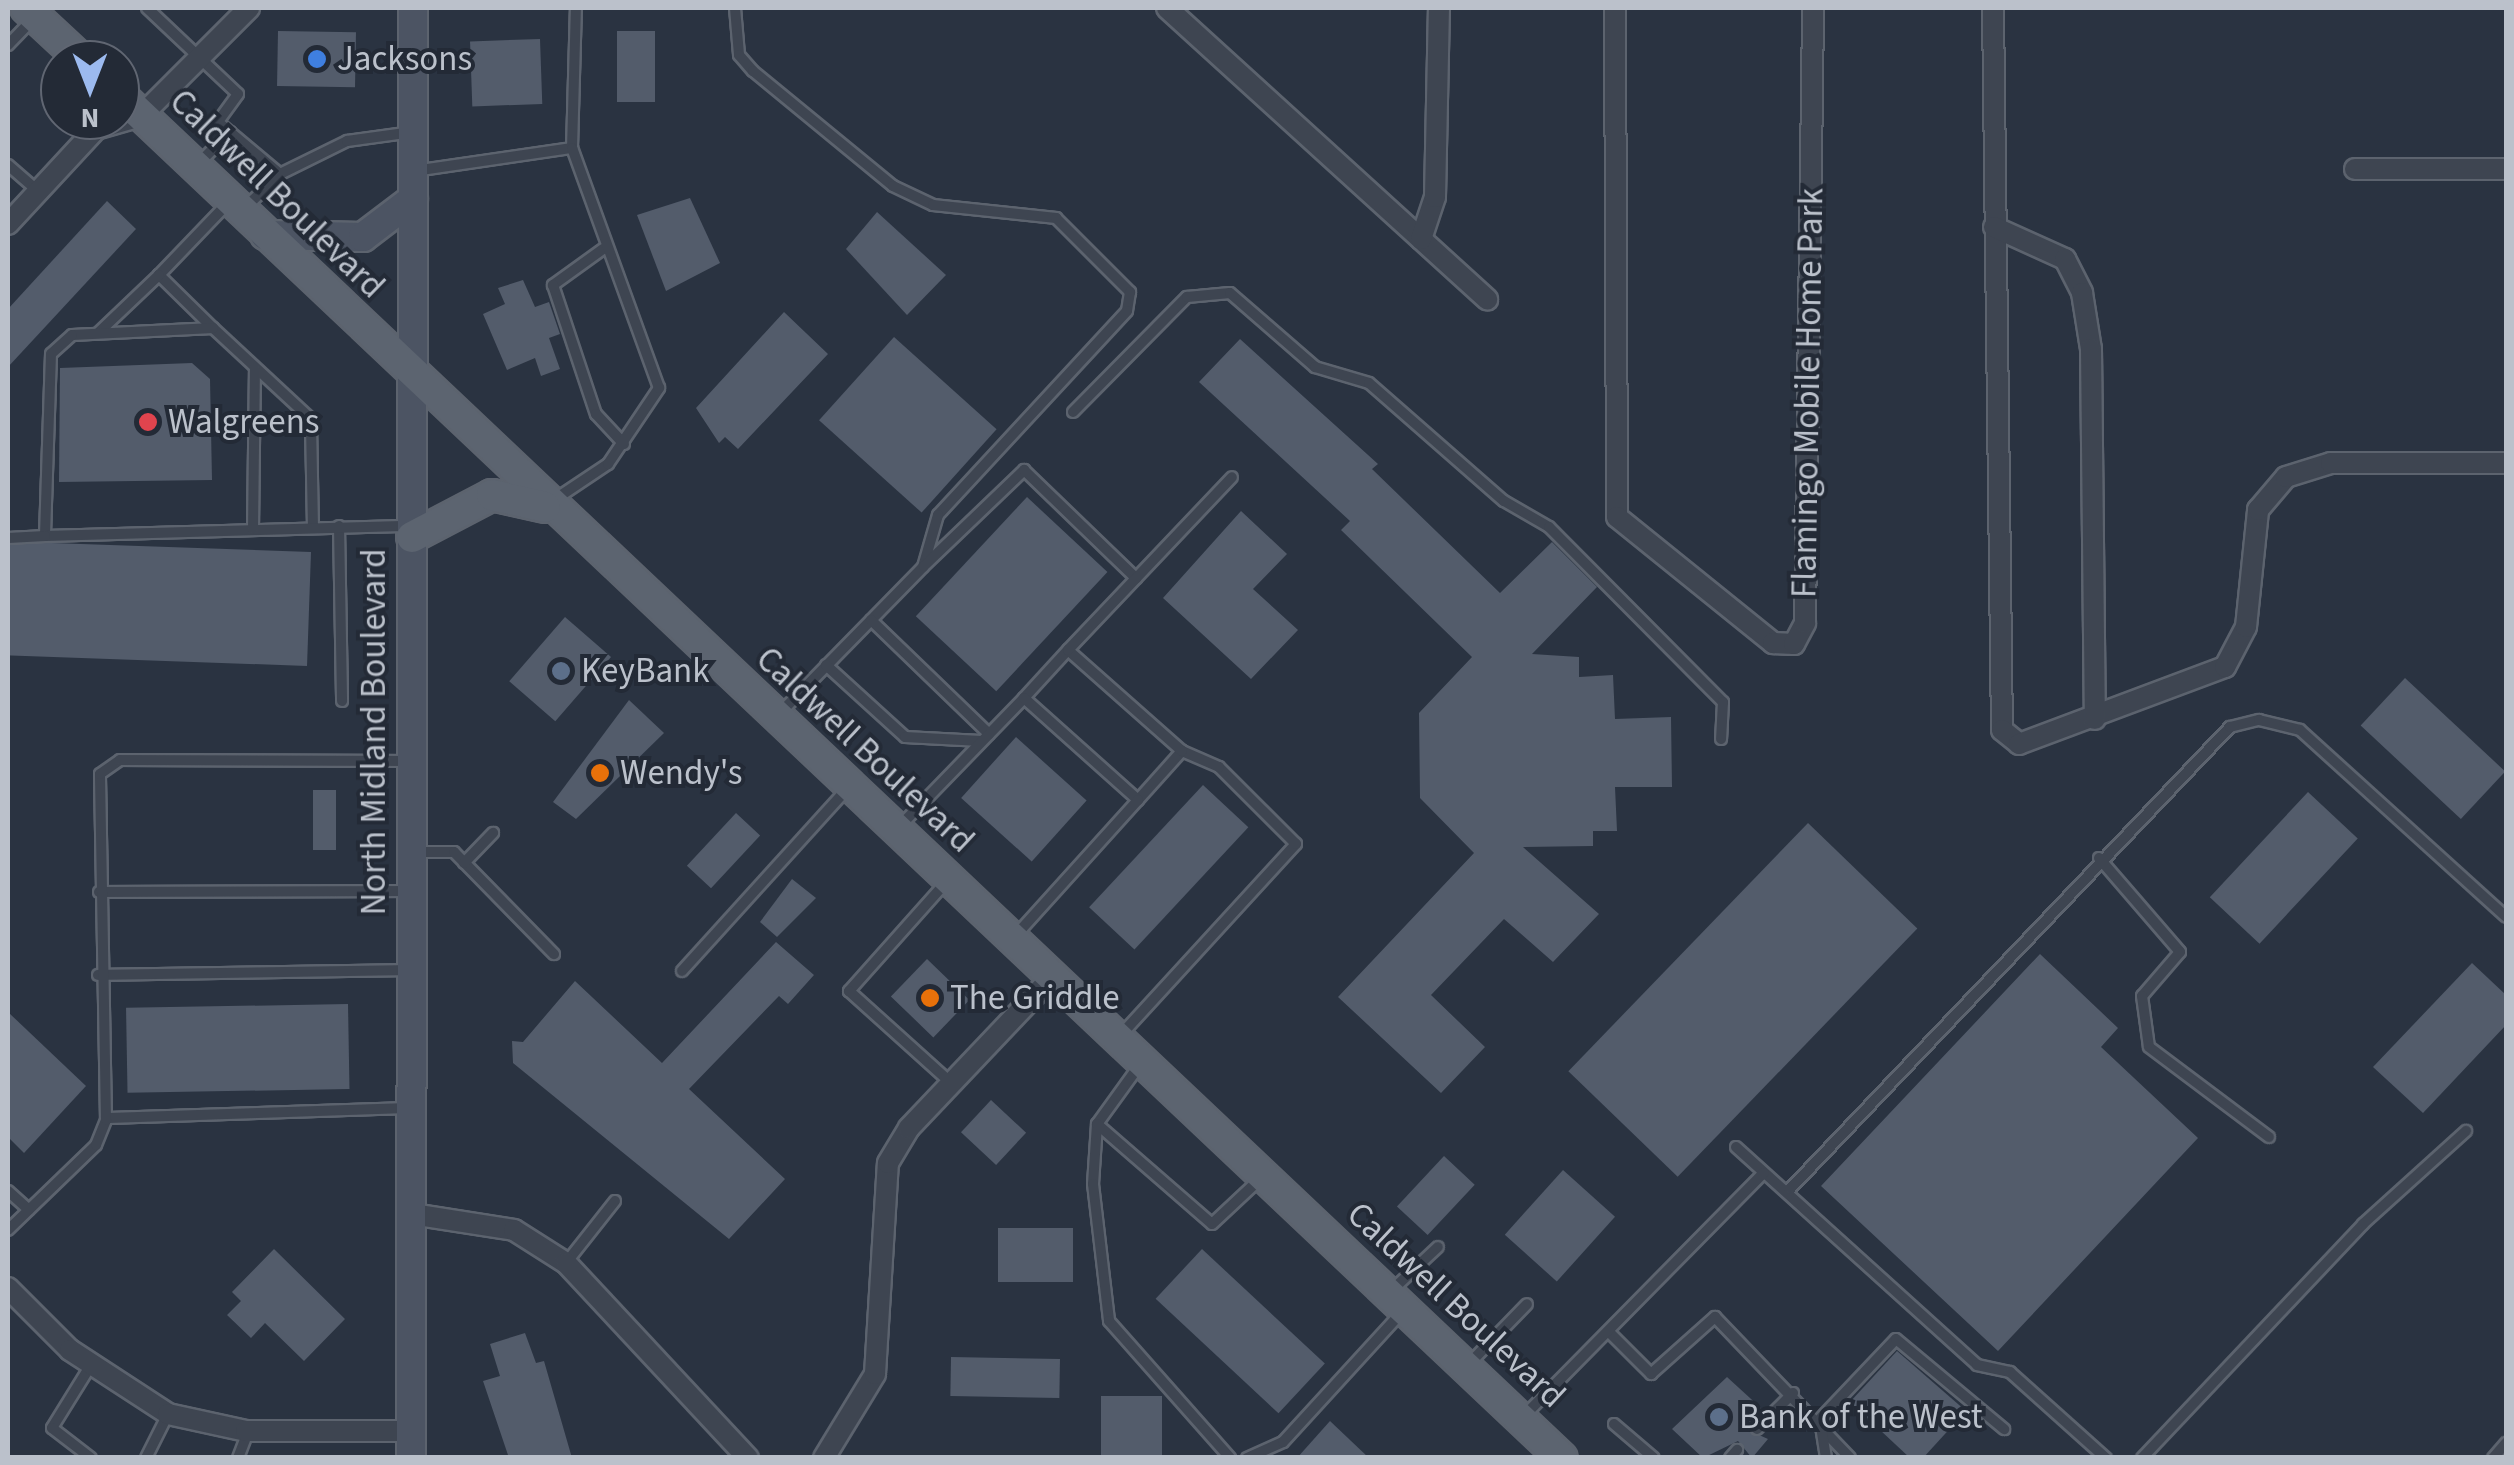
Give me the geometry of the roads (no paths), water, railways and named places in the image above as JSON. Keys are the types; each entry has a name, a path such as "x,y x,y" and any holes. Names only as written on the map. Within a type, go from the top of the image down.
{"main road":[{"path":"30,10 61,40"},
{"name":"Caldwell Boulevard","path":"140,115 546,506 850,786 1466,1366 1539,1443"},
{"path":"412,532 492,496 546,506"}],"street":[{"path":"140,99 200,54 249,8"},
{"name":"North Midland Boulevard","path":"410,1444 413,8"},
{"path":"1167,8 1487,299"},
{"path":"1420,238 1435,197 1439,8"},
{"name":"Flamingo Mobile Home Park","path":"1615,8 1617,517 1773,643 1794,644 1804,623 1813,8"},
{"path":"1993,8 1998,709 2019,744 2225,667 2246,627 2258,510 2286,477 2332,463 2506,463"},
{"path":"8,224 86,140"},
{"path":"2355,169 2506,169"},
{"path":"265,235 363,237 413,185"},
{"path":"1994,228 2065,259 2082,293 2091,348 2095,718"},
{"path":"824,1458 875,1374 888,1163 951,1083 1053,976"},
{"path":"412,1214 514,1230 566,1263 748,1458"},
{"path":"8,1288 91,1364 168,1414 248,1431 410,1444"}],"lane":[{"path":"148,8 238,94 218,122 280,174"},
{"path":"546,506 624,444 659,388 603,248 572,148 576,8"},
{"path":"734,8 739,55 752,71 893,186 933,205 1056,218 1130,292 1127,311 938,514 923,566"},
{"path":"8,45 30,10"},
{"path":"195,167 230,132"},
{"path":"98,333 235,206 280,174 347,140 413,132"},
{"path":"413,185 572,148"},
{"path":"8,165 38,191"},
{"path":"603,248 552,286 596,414 624,444"},
{"path":"159,275 311,419 314,528"},
{"path":"1073,412 1187,296 1230,293 1315,367 1369,383 1504,501 1549,527 1723,702 1721,739"},
{"path":"45,536 44,369 60,343 98,333 213,328"},
{"path":"254,368 254,529"},
{"path":"775,718 923,566 1024,470 1136,578"},
{"path":"896,830 1232,477"},
{"path":"8,538 339,526 412,532"},
{"path":"339,526 342,701"},
{"path":"870,620 985,737"},
{"path":"1068,650 1182,751 1220,767 1296,844 1118,1038"},
{"path":"826,665 905,737 985,737"},
{"path":"1024,698 1138,800"},
{"path":"1790,1190 2211,738 2259,720 2300,730 2506,916"},
{"path":"1012,939 1182,751"},
{"path":"8,1230 96,1146 106,1118 98,975 100,774 120,760 412,761"},
{"path":"682,971 850,786"},
{"path":"464,863 493,833"},
{"path":"411,852 454,852 554,954"},
{"path":"2099,858 2180,952 2142,996 2149,1047 2269,1137"},
{"path":"948,879 849,990 951,1083"},
{"path":"99,892 412,890"},
{"path":"98,975 412,970"},
{"path":"1143,1062 1097,1124 1093,1184 1108,1321 1230,1458"},
{"path":"106,1118 412,1108"},
{"path":"1097,1124 1212,1224 1264,1176"},
{"path":"2142,1458 2363,1224 2466,1131"},
{"path":"1736,1146 1764,1173 1790,1190 1977,1365 2010,1372 2106,1458"},
{"path":"1539,1443 1611,1334 1764,1173"},
{"path":"8,1190 29,1210"},
{"path":"566,1263 615,1201"},
{"path":"1247,1458 1283,1442 1438,1247"},
{"path":"1466,1366 1527,1304"},
{"path":"1611,1334 1651,1374 1715,1316 1820,1418 1850,1458"},
{"path":"1820,1418 1896,1339 2004,1429"},
{"path":"91,1364 52,1428 91,1458"},
{"path":"1757,1429 1793,1393"},
{"path":"146,1458 168,1414"},
{"path":"1820,1418 1826,1458"},
{"path":"1614,1424 1654,1458"},
{"path":"238,1458 248,1431"},
{"path":"2493,1458 2506,1443"}],"place":[{"name":"Jacksons","path":"317,59"},
{"name":"Walgreens","path":"148,422"},
{"name":"KeyBank","path":"561,671"},
{"name":"Wendy's","path":"600,773"},
{"name":"The Griddle","path":"930,998"},
{"name":"Bank of the West","path":"1719,1417"}]}
